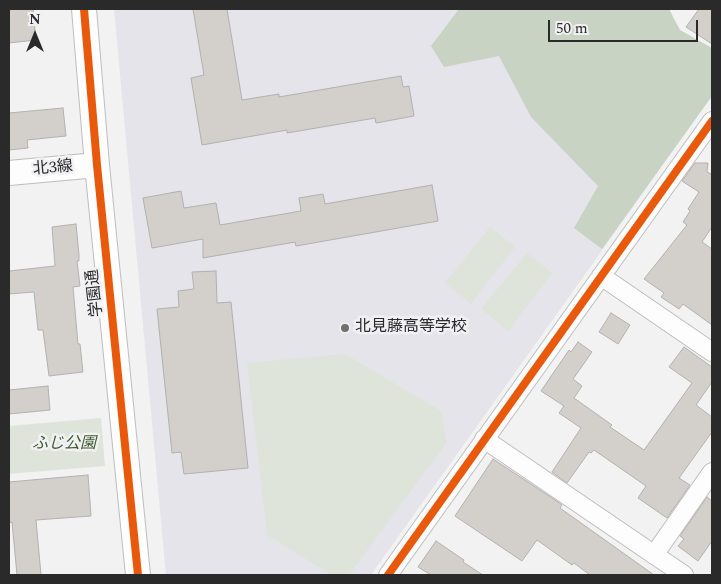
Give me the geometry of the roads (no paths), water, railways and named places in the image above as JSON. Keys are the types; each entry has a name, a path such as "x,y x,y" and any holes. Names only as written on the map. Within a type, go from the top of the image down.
{"street":[{"name":"学園通","path":"84,9 97,165 138,575"},
{"path":"388,575 601,276 710,131"},
{"name":"北3線","path":"9,173 97,165"},
{"path":"601,276 712,352"},
{"path":"484,439 684,575"},
{"path":"654,555 712,472"}],"place":[{"name":"北見藤高等学校","path":"345,328"}],"park label":[{"name":"ふじ公園","path":"64,445"}]}
